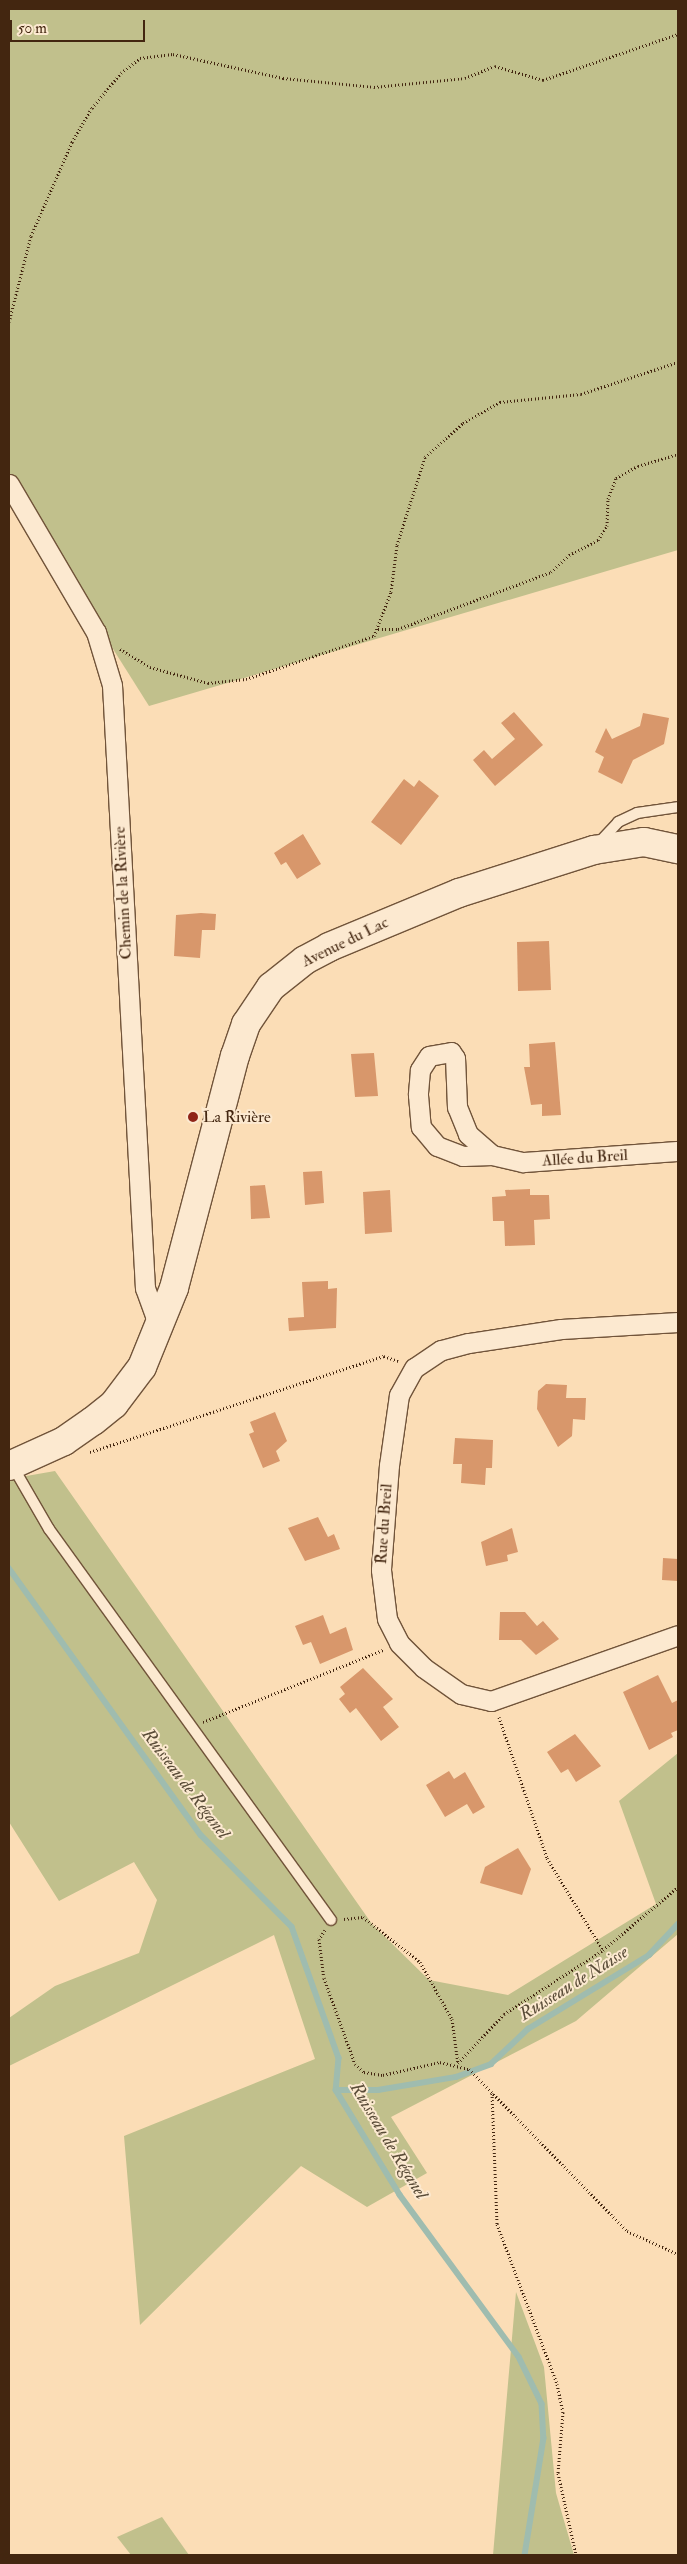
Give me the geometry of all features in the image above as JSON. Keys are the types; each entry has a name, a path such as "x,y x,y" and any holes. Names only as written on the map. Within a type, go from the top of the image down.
{"street":[{"name":"Chemin de la Rivière","path":"9,484 102,649 112,685 144,1288 155,1316 163,1322"},
{"name":"Avenue du Lac","path":"10,1465 64,1441 114,1404 142,1367 163,1322 235,1056 246,1024 271,987 305,960 406,913 594,850 644,842 678,849"},
{"name":"Allée du Breil","path":"492,1154 468,1134 457,1107 455,1058 451,1052 429,1056 420,1070 418,1095 422,1127 437,1146 463,1156 492,1154 523,1162 678,1151"},
{"name":"Rue du Breil","path":"491,1701 461,1694 424,1668 400,1643 387,1619 381,1570 388,1465 399,1394 414,1368 440,1350 468,1343 561,1328 678,1322"},
{"path":"491,1701 678,1635"}],"lane":[{"path":"594,850 598,839 618,822 637,813 678,808"},
{"path":"10,1465 49,1529 331,1920"}],"path":[{"path":"9,322 31,236 72,142 92,108 121,73 140,58 173,54 283,78 374,87 465,78 495,66 544,80 678,34"},
{"path":"102,649 120,649 150,667 208,683 246,678 306,660 374,636 391,592 397,545 425,458 463,423 500,402 581,394 678,362"},
{"path":"378,629 398,629 551,572 569,555 598,540 607,526 608,499 616,478 638,466 678,454"},
{"path":"84,1454 384,1356 414,1368"},
{"path":"192,1726 400,1643"},
{"path":"491,1701 508,1737 547,1858 603,1950"},
{"path":"458,2064 504,2014 603,1950 678,1887"},
{"path":"458,2064 452,2019 420,1962 363,1917 331,1920 320,1939 324,1978 355,2064 364,2072 383,2075 440,2062 458,2064 492,2092 627,2231 678,2254"},
{"path":"492,2092 497,2224 557,2384 563,2412 558,2473 576,2555"}],"shaded area":[{"path":"9,9 678,9 678,550 149,706 9,484"},
{"path":"55,1471 372,1924 429,1980 508,1995 656,1904 619,1801 678,1753 678,1934 576,2021 391,2117 427,2173 367,2207 301,2166 140,2325 124,2136 315,2059 274,1935 9,2066 9,2018 55,1986 139,1953 157,1900 134,1862 59,1901 9,1822 9,1479"},
{"path":"516,2292 544,2367 556,2493 574,2555 493,2555"},
{"path":"162,2517 189,2555 131,2555 117,2537"}],"building":[{"path":"514,712 543,745 495,786 473,760 484,750 492,759 515,739 501,723"},
{"path":"643,713 669,718 664,744 633,760 622,784 598,772 604,757 595,752 606,728 612,739 640,726"},
{"path":"404,779 414,787 419,780 439,796 401,845 371,822"},
{"path":"303,834 321,864 297,879 286,862 281,865 274,853"},
{"path":"216,914 215,930 202,930 200,958 174,956 176,915"},
{"path":"549,941 551,990 518,991 517,942"},
{"path":"555,1042 561,1115 542,1116 542,1104 531,1105 524,1067 530,1067 529,1044"},
{"path":"374,1053 378,1096 355,1097 351,1054"},
{"path":"322,1171 324,1203 305,1205 303,1172"},
{"path":"265,1185 270,1218 251,1219 250,1186"},
{"path":"530,1189 530,1195 549,1195 550,1219 534,1220 535,1245 505,1246 504,1221 493,1221 492,1197 506,1196 505,1190"},
{"path":"390,1190 392,1232 365,1234 363,1192"},
{"path":"328,1281 328,1289 337,1288 336,1328 289,1331 288,1318 304,1317 302,1282"},
{"path":"546,1384 567,1385 566,1398 586,1398 585,1420 573,1419 572,1436 558,1447 537,1409 538,1391"},
{"path":"275,1412 287,1441 276,1451 280,1461 263,1468 249,1434 254,1432 250,1422"},
{"path":"455,1438 493,1440 492,1468 486,1468 485,1485 461,1483 462,1464 453,1464"},
{"path":"318,1517 328,1537 334,1534 340,1549 305,1561 288,1528"},
{"path":"512,1528 518,1552 507,1555 508,1561 486,1566 481,1542"},
{"path":"663,1558 678,1559 678,1581 662,1580"},
{"path":"500,1612 525,1612 537,1626 543,1621 559,1639 536,1655 521,1640 499,1640"},
{"path":"323,1615 330,1634 346,1627 353,1650 320,1664 311,1642 303,1645 295,1626"},
{"path":"363,1668 393,1699 383,1707 399,1727 381,1741 356,1708 350,1713 339,1699 345,1694 340,1687"},
{"path":"658,1675 672,1703 678,1700 678,1730 671,1733 673,1737 649,1750 623,1692"},
{"path":"575,1734 601,1766 576,1782 568,1769 561,1773 547,1752"},
{"path":"449,1771 454,1779 465,1772 485,1807 473,1814 467,1804 445,1817 426,1785"},
{"path":"518,1848 531,1869 522,1895 480,1883 485,1867"}],"waterway":[{"name":"Ruisseau de Réganel","path":"9,1568 201,1835 292,1927 339,2058 336,2090 400,2195 519,2357 542,2404 544,2438 525,2555"},
{"name":"Ruisseau de Naisse","path":"336,2090 378,2090 456,2077 491,2064 528,2029 649,1955 678,1924"}],"place":[{"name":"La Rivière","path":"193,1117"}]}
